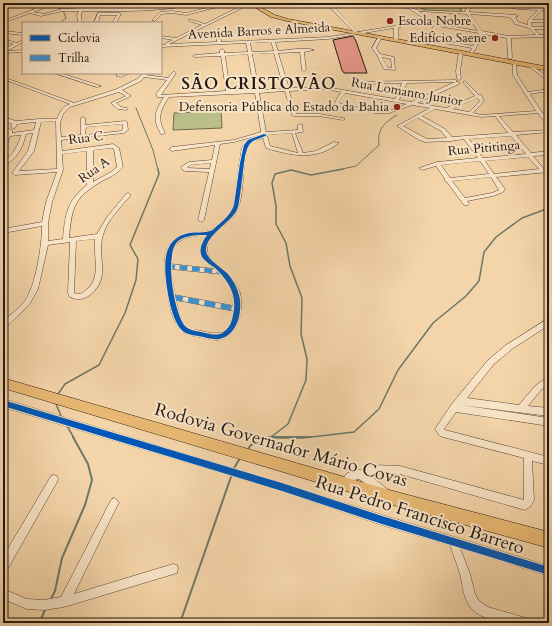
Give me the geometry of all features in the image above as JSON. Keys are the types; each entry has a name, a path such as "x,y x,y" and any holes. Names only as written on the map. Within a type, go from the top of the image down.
{"highway":[{"name":"Rodovia Governador Mário Covas","path":"3,382 393,498 549,540"}],"main road":[{"path":"247,5 280,19 515,63 549,66"},
{"path":"425,45 473,50 549,66"}],"street":[{"path":"4,12 20,3"},
{"path":"24,3 37,9"},
{"path":"3,22 55,3"},
{"path":"128,3 132,10"},
{"path":"132,10 161,3"},
{"path":"29,12 43,15 60,10 96,7 114,11 171,9 195,3"},
{"path":"198,3 207,7"},
{"path":"154,20 160,13 172,12 186,14 207,7 228,3"},
{"path":"164,45 247,5 260,3"},
{"path":"329,3 409,6 419,6 432,3"},
{"path":"329,3 358,34"},
{"path":"461,3 469,4 468,12 481,32"},
{"path":"488,3 519,10"},
{"path":"108,5 114,11"},
{"path":"409,6 437,25 509,37 549,36"},
{"path":"419,6 422,10"},
{"path":"513,17 519,10 525,8 549,9"},
{"path":"80,22 79,15 81,9"},
{"path":"529,21 542,9"},
{"path":"417,10 460,13 468,12 513,17"},
{"path":"4,12 9,11"},
{"path":"14,13 20,15"},
{"path":"96,22 98,14 118,13 119,14 115,22"},
{"path":"513,17 517,24 530,28 549,28"},
{"name":"Avenida Barros e Almeida","path":"164,45 328,38 396,27 425,18"},
{"path":"190,20 206,25"},
{"path":"529,21 549,21"},
{"path":"529,21 530,28 539,36"},
{"path":"425,45 426,39 437,25"},
{"path":"396,27 396,40"},
{"path":"3,32 22,34"},
{"path":"426,39 473,50 481,32"},
{"path":"218,34 228,93"},
{"path":"162,37 177,39"},
{"path":"379,55 374,47 380,37"},
{"path":"509,37 510,58"},
{"path":"164,45 168,38"},
{"path":"3,40 18,44"},
{"path":"273,41 294,115 319,115 343,119"},
{"path":"3,52 22,42"},
{"path":"248,42 256,92 265,134 270,148 301,155 317,153 336,143"},
{"path":"302,50 304,70"},
{"path":"195,56 312,50"},
{"path":"3,52 22,51"},
{"path":"457,81 461,52"},
{"path":"515,63 515,75 539,112 549,124"},
{"path":"528,65 549,80"},
{"path":"163,133 158,126 158,115 164,96 158,94 174,73"},
{"path":"59,74 99,86"},
{"path":"3,324 23,307 33,296 45,243 45,223 49,202 60,170 58,120 66,108 74,104 119,90 137,81 145,74 170,79"},
{"path":"80,80 82,75"},
{"path":"3,78 74,104"},
{"path":"344,91 337,102 342,106 383,113 397,111 457,81"},
{"path":"357,83 457,81 462,84 465,82 479,96 482,102 470,114"},
{"path":"396,101 406,82"},
{"name":"Rua Lomanto Junior","path":"164,96 326,88 481,116 539,112"},
{"path":"119,90 129,96 114,103 120,108 125,109"},
{"path":"527,93 549,90"},
{"path":"446,110 479,96"},
{"path":"434,108 400,124 399,126 424,140 451,140 549,131"},
{"path":"496,115 543,171"},
{"path":"418,116 440,128 451,140"},
{"path":"3,118 15,123 39,120 58,120"},
{"path":"82,118 83,137"},
{"path":"39,120 30,151 16,173 60,170"},
{"path":"59,139 122,132 126,130 125,122 121,121 87,125 83,127"},
{"path":"3,148 15,123"},
{"path":"172,149 234,141 265,134 301,131 300,125"},
{"path":"3,128 10,133 36,131"},
{"path":"3,164 15,156 21,144 24,133"},
{"path":"212,233 193,234 177,239 170,246 167,266 172,297 178,320 182,327 191,332 213,337 224,335 231,329 236,320 238,298 235,289 229,280 205,257 204,244 212,233 228,220 235,210 246,144 250,140 265,134"},
{"path":"294,134 301,155"},
{"path":"437,164 464,202 501,191 501,187 466,138"},
{"path":"201,220 218,143"},
{"name":"Rua C","path":"60,153 115,146"},
{"name":"Rua A","path":"69,240 70,208 75,199 90,185 119,169 120,167 115,146"},
{"path":"90,149 90,185"},
{"name":"Rua Pititinga","path":"422,168 437,164 549,153"},
{"path":"212,171 190,170 185,169 184,167 189,164 214,161"},
{"path":"447,180 549,170"},
{"path":"69,240 71,293 76,297 88,293 96,284 99,271 99,236 109,219 128,195"},
{"path":"3,231 45,223"},
{"path":"45,243 99,236"},
{"path":"3,254 3,264"},
{"path":"167,266 222,272"},
{"path":"172,297 237,309"},
{"path":"549,321 509,347 491,362 439,429 443,433 549,461"},
{"path":"521,408 538,388 549,379"},
{"path":"460,401 549,412"},
{"name":"Rua Pedro Francisco Barreto","path":"3,403 282,487 382,520 549,571"},
{"path":"454,408 549,422"},
{"path":"344,483 351,475 356,473 361,474 373,469 400,470 525,505 529,500 528,456"},
{"path":"361,474 393,498"},
{"path":"3,566 54,479"},
{"path":"64,602 114,503"},
{"path":"453,541 465,574 470,596 475,605 486,612 525,623"},
{"path":"3,594 28,604 44,605 64,602 173,569"}],"green space":[{"path":"438,3 464,5 460,10 462,10 459,12 426,10 421,8"},
{"path":"221,111 222,128 173,130 174,113"}],"building":[{"path":"353,36 367,73 344,73 342,70 333,40"}],"waterway":[{"path":"46,3 63,10 66,18 61,22"},
{"path":"136,108 153,150 158,170"},
{"path":"340,170 356,166 379,145 379,135 382,127 397,115"},
{"path":"58,394 65,384 99,365 125,313 136,280 138,259 130,245 159,174 158,169"},
{"path":"271,437 288,424 306,380 307,359 301,334 302,298 290,266 286,243 276,224 276,206 272,183 275,174 291,170 311,175 340,170"},
{"path":"268,438 303,438 354,432 379,409 398,370 433,323 466,296 479,281 484,252 496,237 522,218 549,208"},
{"path":"56,404 62,418"},
{"path":"67,426 74,438"},
{"path":"51,599 55,591 62,558 85,505 92,480 88,464 73,437"},
{"path":"273,437 311,437"},
{"path":"248,449 251,445 268,438"},
{"path":"233,470 240,458"},
{"path":"180,623 232,474"},
{"path":"39,623 45,610"}],"marked path":[{"path":"167,266 222,272"},
{"path":"172,297 237,309"}],"cycle path":[{"path":"212,233 195,234 188,235 176,240 169,252 168,267 174,306 183,328 187,331 215,337 224,335 229,331 235,320 238,306 236,293 232,283 205,257 203,250 208,237 230,217 235,209 246,145 250,141 265,135"},
{"path":"3,403 282,487 382,520 549,571"}],"place":[{"name":"Escola Nobre","path":"390,21"},
{"name":"Edifício Saene","path":"495,38"},
{"name":"Defensoria Pública do Estado da Bahia","path":"397,107"}],"district":[{"name":"SÃO CRISTOVÃO","path":"259,84"}]}
